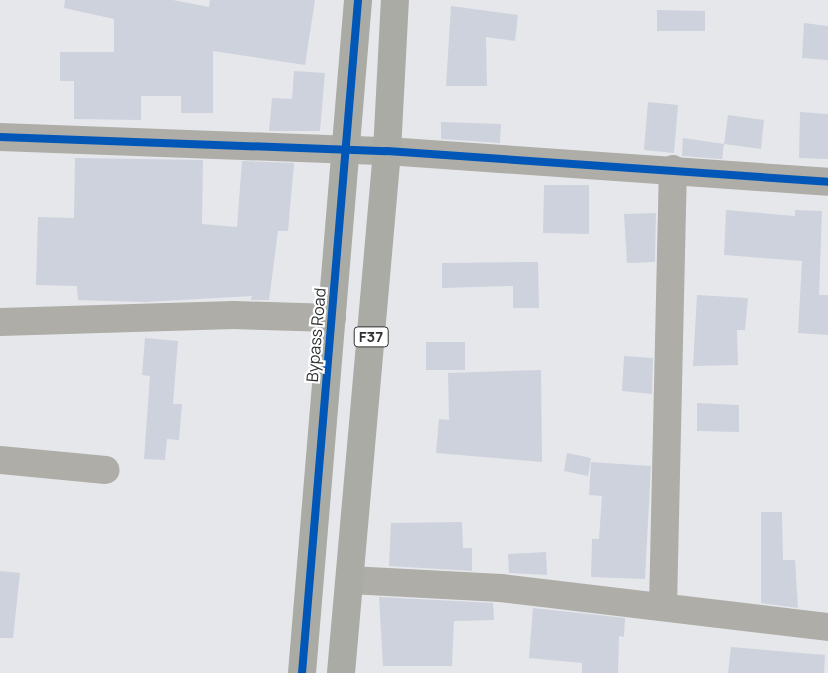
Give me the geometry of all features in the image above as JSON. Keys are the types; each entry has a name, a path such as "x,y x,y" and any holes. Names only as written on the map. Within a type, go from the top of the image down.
{"highway":[{"name":"Bypass Road","path":"302,673 358,0"},
{"name":"F37","path":"341,673 387,151 395,0"}],"street":[{"path":"0,137 387,151 673,169 828,182"},
{"path":"662,606 673,169"},
{"path":"0,322 234,315 332,318"},
{"path":"0,460 106,470"},
{"path":"350,580 501,588 828,627"}],"building":[{"path":"65,0 173,0 209,7 210,0 315,0 305,65 213,51 213,113 181,113 181,96 141,96 141,120 74,119 74,81 60,81 60,52 114,52 114,19 64,8"},
{"path":"451,6 518,15 515,41 486,37 487,86 446,86"},
{"path":"657,10 705,11 705,31 657,31"},
{"path":"804,23 828,26 828,60 802,58"},
{"path":"294,71 325,73 320,131 269,131 272,98 292,99"},
{"path":"648,102 678,105 674,153 644,150"},
{"path":"800,112 828,114 828,159 799,158"},
{"path":"728,115 764,120 761,149 724,144"},
{"path":"441,122 501,124 500,143 441,139"},
{"path":"683,138 724,144 722,159 682,156"},
{"path":"75,158 203,160 202,224 237,227 242,161 294,163 288,231 278,231 269,300 251,300 252,296 145,302 78,300 77,286 36,285 38,217 74,218"},
{"path":"544,185 589,185 589,234 543,233"},
{"path":"726,210 795,216 795,210 822,211 819,295 828,295 828,335 798,333 802,261 724,255"},
{"path":"656,213 655,262 627,263 624,214"},
{"path":"538,262 539,308 513,308 513,286 442,288 442,263"},
{"path":"697,295 748,298 745,330 737,330 738,365 693,366"},
{"path":"145,338 178,341 173,404 182,404 179,440 167,439 165,460 144,459 150,376 142,375"},
{"path":"426,342 465,342 465,370 426,370"},
{"path":"624,356 653,358 652,394 622,391"},
{"path":"541,370 542,462 436,453 439,419 449,420 448,373"},
{"path":"697,403 739,405 739,432 697,431"},
{"path":"567,453 591,458 588,476 564,471"},
{"path":"591,462 651,466 645,579 591,577 592,539 599,539 602,496 589,495"},
{"path":"761,512 782,512 783,560 795,560 798,608 761,603"},
{"path":"462,522 463,548 472,548 472,571 389,566 391,523"},
{"path":"546,552 547,575 509,573 508,554"},
{"path":"0,571 20,573 13,638 0,638"},
{"path":"379,597 493,603 494,620 454,621 452,666 383,666"},
{"path":"533,608 625,618 624,637 619,636 618,673 582,673 582,663 529,658"},
{"path":"731,647 825,655 824,673 728,673"}],"cycle path":[{"path":"302,673 358,0"},
{"path":"0,137 387,151 828,182"}]}
